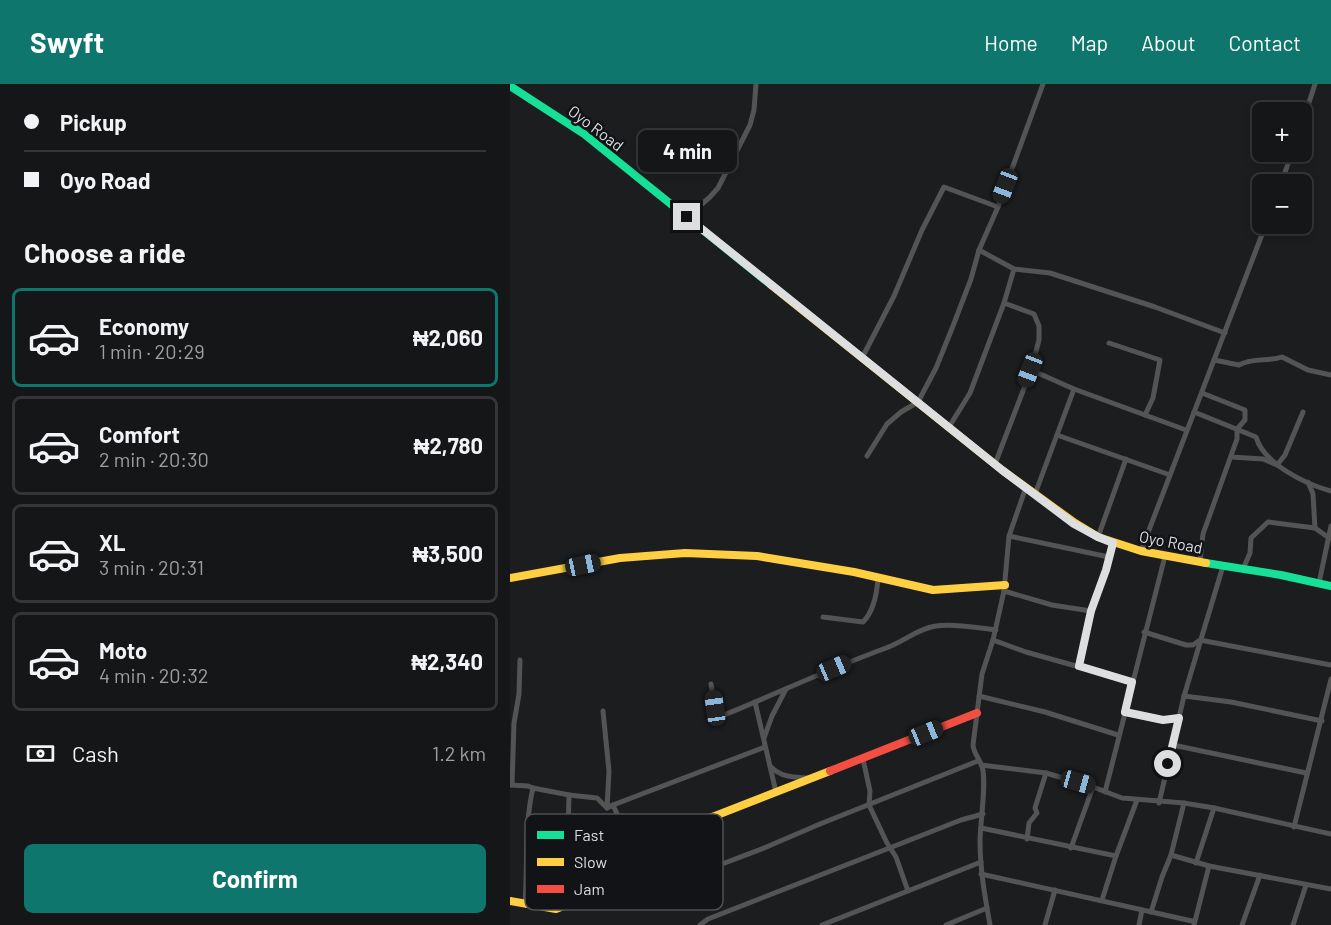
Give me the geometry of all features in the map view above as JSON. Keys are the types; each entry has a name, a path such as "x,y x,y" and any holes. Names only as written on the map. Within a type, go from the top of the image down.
{"street":[{"path":"687,217 718,188 750,125 756,84"},
{"path":"867,456 887,424 918,402 936,368 1043,84"},
{"path":"1309,102 1315,84"},
{"name":"Oyo Road","path":"510,86 585,134 862,358 1074,524 1113,543 1165,556 1331,586"},
{"path":"862,358 894,296 922,230 944,187 998,207"},
{"path":"1141,550 1262,234"},
{"path":"979,250 1014,269 1050,273 1155,307 1225,333"},
{"path":"949,427 970,393 1004,303 1014,269"},
{"path":"995,464 1039,340 1036,316 1004,303"},
{"path":"1110,344 1160,360 1153,398 1145,415"},
{"path":"1215,360 1239,365 1249,360 1271,361 1282,357 1308,370 1331,375"},
{"path":"1030,370 1074,389 1187,430"},
{"path":"1035,494 1074,389"},
{"path":"1200,561 1203,534 1231,457 1237,438 1237,429 1245,420 1245,410 1202,393"},
{"path":"1194,412 1256,437 1259,449 1276,465"},
{"path":"1276,465 1285,455 1303,412"},
{"path":"1057,435 1170,475"},
{"path":"1231,457 1263,459 1331,491"},
{"path":"1098,537 1126,459"},
{"path":"1308,482 1313,494 1315,528"},
{"path":"990,925 981,874 983,814 980,763 973,745 982,674 996,630 1004,588 1009,536 1026,487"},
{"path":"1243,569 1250,553 1251,538 1268,522 1315,528 1329,538"},
{"path":"1319,583 1331,526"},
{"path":"1009,536 1109,557"},
{"path":"1079,666 1091,611 1113,543"},
{"path":"510,578 620,558 685,553 757,556 846,570 933,590 1004,588 1052,605 1091,611"},
{"path":"1105,792 1165,556"},
{"path":"1159,802 1184,696 1223,567"},
{"path":"823,617 863,622 874,602 878,578"},
{"path":"711,684 715,708 718,713 724,715 866,654 887,648 933,626 996,630"},
{"path":"1144,632 1186,645 1193,645 1200,640 1331,665"},
{"path":"993,640 1026,652 1132,682"},
{"path":"520,660 511,785 597,798 610,806"},
{"path":"1294,827 1331,679"},
{"path":"764,739 786,689"},
{"path":"510,696 519,694"},
{"path":"979,696 1045,712 1118,735"},
{"path":"1184,696 1231,702 1322,722"},
{"path":"755,702 776,792"},
{"path":"603,711 610,806 614,814"},
{"path":"1125,712 1163,720 1179,718"},
{"path":"719,814 977,713"},
{"path":"1173,745 1306,773"},
{"path":"610,806 765,747"},
{"path":"863,759 870,791 869,805 896,857 908,891"},
{"path":"723,863 980,763 1046,773 1122,798 1214,808 1331,834"},
{"path":"771,767 777,773 784,775 811,778"},
{"path":"1027,839 1029,823 1037,813 1035,808 1046,773"},
{"path":"1071,848 1094,787"},
{"path":"529,814 533,788"},
{"path":"568,814 569,795"},
{"path":"1102,900 1137,800"},
{"path":"1151,912 1171,855 1184,803"},
{"path":"1196,863 1214,808"},
{"path":"700,925 708,919 793,884 961,820 983,814"},
{"path":"981,828 1116,856"},
{"path":"1171,855 1209,866 1331,889"},
{"path":"822,925 981,862"},
{"path":"981,874 1194,922 1209,866"},
{"path":"1242,925 1260,875"},
{"path":"1293,925 1306,885"},
{"path":"1045,925 1055,890"},
{"path":"510,901 525,903"},
{"path":"946,925 987,908"},
{"path":"1139,925 1142,910"}],"traffic: fast":[{"path":"510,86 584,134 771,285"},
{"path":"1206,563 1331,586"}],"traffic: slow":[{"path":"771,285 1002,470 1075,523 1098,537 1141,551 1206,563"},
{"path":"510,578 620,558 685,553 757,556 854,572 933,590 1005,585"},
{"path":"720,814 830,771"},
{"path":"510,901 525,904"}],"traffic: jam":[{"path":"830,771 977,713"}],"route":[{"path":"687,217 1002,470 1074,524 1113,543 1091,611 1079,666 1132,682 1125,712 1163,720 1179,718 1168,764"}]}
